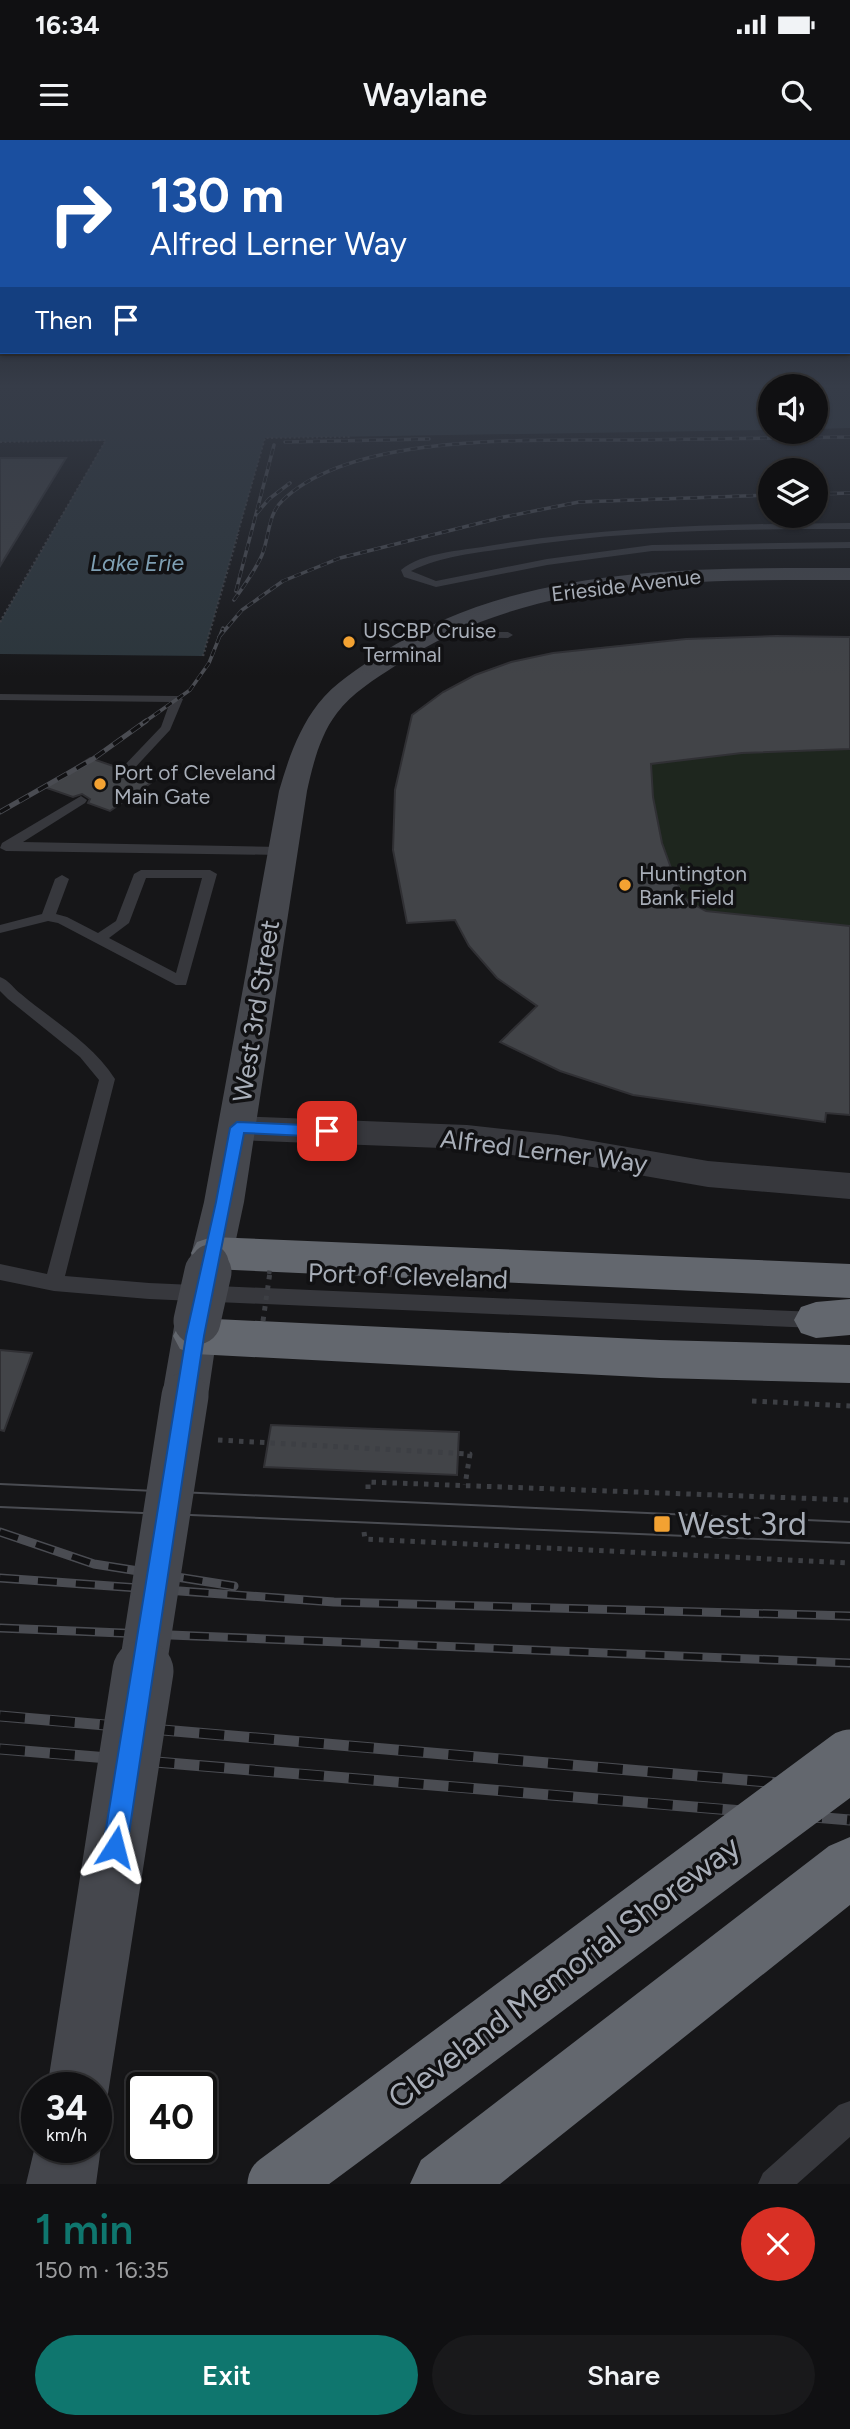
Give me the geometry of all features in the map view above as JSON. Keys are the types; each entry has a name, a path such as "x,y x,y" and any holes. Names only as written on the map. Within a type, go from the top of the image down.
{"highway":[{"path":"211,1258 850,1281"},
{"path":"196,1329 660,1359 850,1364"},
{"name":"Cleveland Memorial Shoreway","path":"278,2184 850,1760"},
{"path":"445,2184 850,1867"}],"street":[{"name":"Erieside Avenue","path":"343,693 384,661 432,634 526,600 609,583 656,577 850,574"},
{"name":"West 3rd Street","path":"80,2072 196,1329 224,1202 281,851 303,753 329,707 343,693"},
{"name":"Alfred Lerner Way","path":"237,1128 467,1137 708,1174 850,1186"},
{"path":"61,2184 64,2163"}],"lane":[{"path":"850,526 630,530 448,556 406,570 407,575 425,583 436,584 559,560 652,548 850,545"},
{"path":"432,634 508,635"},
{"path":"0,697 177,699 166,728 127,770"},
{"path":"4,848 81,800"},
{"path":"4,848 281,851"},
{"path":"0,929 48,917 62,920 98,939 181,982 210,874 141,874 122,923 98,939"},
{"path":"48,917 62,879"},
{"path":"0,982 13,996 86,1053 107,1079 54,1283"},
{"name":"Port of Cleveland","path":"0,1272 54,1283 149,1291 839,1320"},
{"path":"774,2184 850,2116"}],"path":[{"path":"0,622 80,484"},
{"path":"203,656 252,484"},
{"path":"263,1321 270,1269"},
{"path":"182,1418 268,1441 470,1454 465,1485"},
{"path":"368,1489 368,1482 850,1500"},
{"path":"364,1532 365,1539 850,1563"}],"shaded area":[{"name":"Huntington Bank Field","path":"776,636 850,637 850,1115 826,1113 825,1122 633,1095 500,1042 537,1005 510,987 490,969 472,948 455,920 407,923 393,850 395,790 407,736 424,714 416,712 467,679 492,668 528,658 640,643"}],"water":[{"name":"Lake Erie","path":"80,484 252,484 203,656 0,654 0,622"}],"building":[{"path":"0,484 50,484 0,566"},
{"name":"Huntington Bank Field","path":"850,637 850,749 742,753 651,764 653,797 662,843 683,896 691,903 706,911 850,926 850,1115 826,1113 825,1122 633,1095 560,1071 500,1042 537,1006 497,978 469,946 455,920 407,923 393,850 395,790 412,715 443,692 475,675 511,662 553,653 686,639"},
{"name":"Port of Cleveland Main Gate","path":"90,758 119,768 119,772 125,776 134,773 155,780 110,811 88,803 90,799 82,794 73,797 44,787"},
{"path":"0,1350 32,1353 4,1431 0,1430"},
{"path":"271,1425 459,1432 457,1475 264,1467"}],"tram line":[{"path":"0,1484 850,1522"},
{"path":"0,1507 850,1543"}],"railway":[{"path":"236,591 264,484"},
{"path":"257,513 269,499 288,484"},
{"path":"234,600 259,561 277,506 305,484"},
{"path":"828,494 850,493"},
{"path":"220,636 242,610 283,581 340,558 504,517 579,502 758,495"},
{"path":"220,636 223,628"},
{"path":"143,723 190,690 209,663 220,636"},
{"path":"0,812 93,759 146,721"},
{"path":"0,1532 94,1564 234,1586"},
{"path":"0,1578 334,1602 850,1616"},
{"path":"0,1628 850,1663"},
{"path":"0,1716 850,1789"},
{"path":"0,1749 850,1820"}],"place":[{"name":"USCBP Cruise Terminal","path":"349,642"},
{"name":"Port of Cleveland Main Gate","path":"100,784"},
{"name":"Huntington Bank Field","path":"625,885"},
{"name":"West 3rd","path":"662,1524"}],"route":[{"path":"115,1847 195,1336 237,1128 327,1131"}]}
